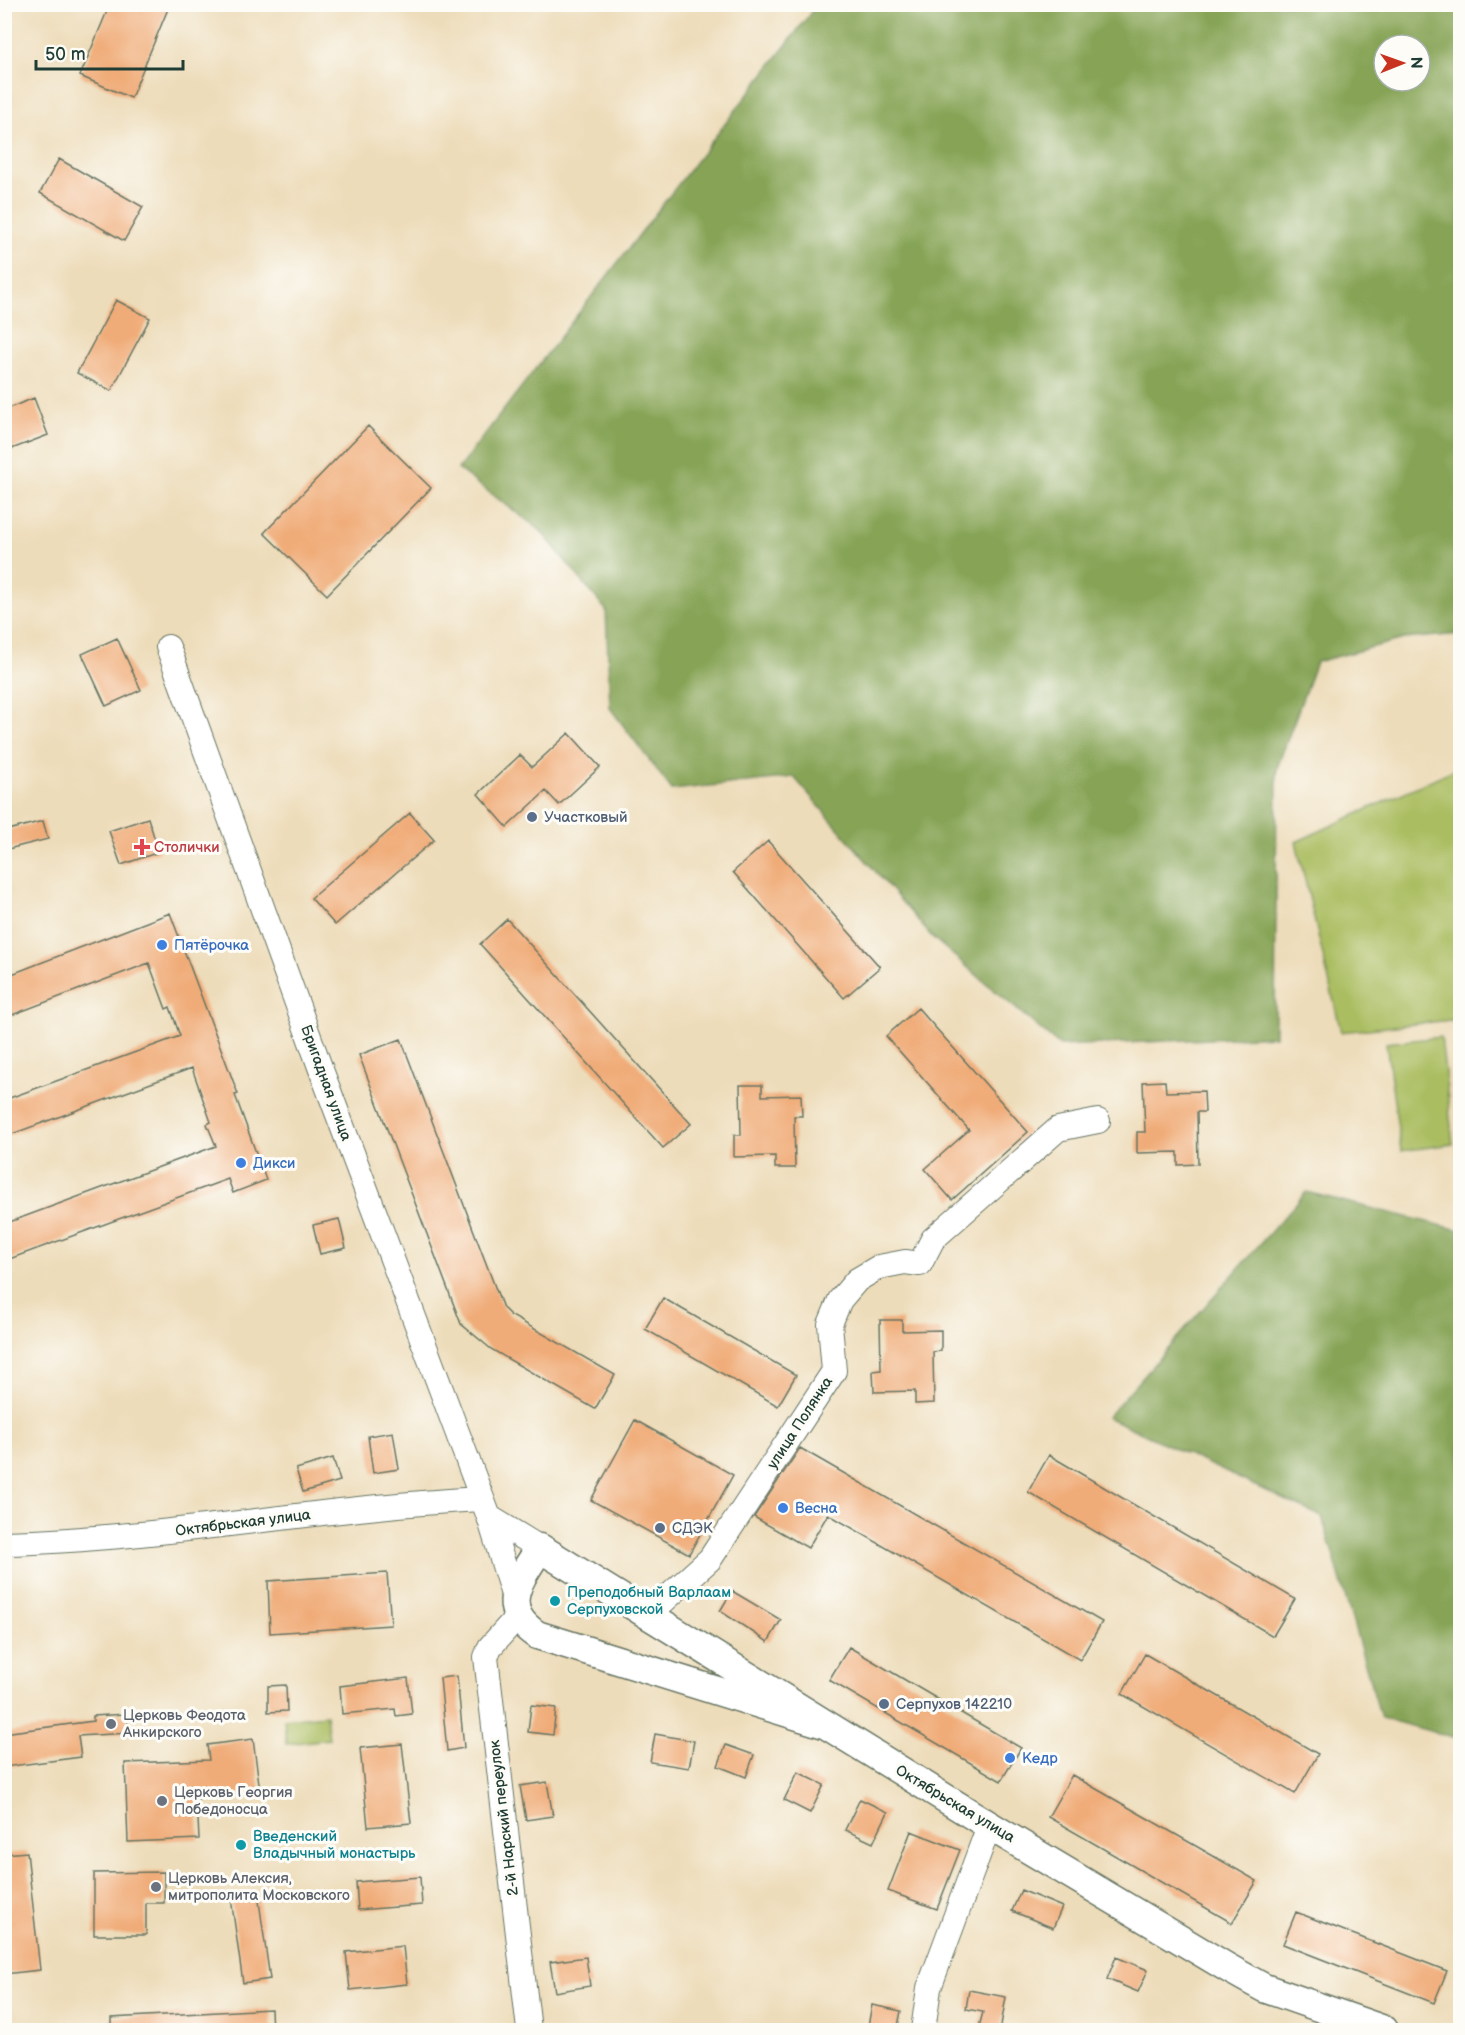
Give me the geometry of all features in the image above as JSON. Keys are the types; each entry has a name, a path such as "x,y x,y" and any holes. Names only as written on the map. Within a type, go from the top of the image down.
{"street":[{"name":"Бригадная улица","path":"168,646 320,1067 485,1508 516,1607"},
{"name":"улица Полянка","path":"647,1616 710,1559 834,1371 830,1324 840,1300 857,1280 879,1267 905,1262 920,1264 933,1239 1058,1129 1098,1121"},
{"name":"Октябрьская улица","path":"4,1543 116,1538 428,1502 485,1508"},
{"path":"485,1508 540,1548 519,1580 516,1607 525,1627 537,1635 824,1724"},
{"name":"Октябрьская улица","path":"540,1548 990,1826 1264,1988 1384,2031"},
{"name":"2-й Нарский переулок","path":"516,1607 490,1647 486,1658 529,2031"},
{"path":"923,2031 929,1988 990,1826"}],"green space":[{"path":"817,5 1460,5 1460,634 1404,639 1316,662 1277,768 1275,1036 1060,1046 932,937 794,777 672,790 610,708 606,610 540,530 458,469"},
{"path":"1455,769 1460,802 1460,1019 1341,1032 1296,842"},
{"path":"1441,1037 1453,1144 1401,1151 1386,1043"},
{"path":"1306,1192 1460,1230 1460,1739 1381,1718 1322,1517 1107,1417"},
{"path":"326,1715 329,1739 286,1744 284,1719"}],"building":[{"path":"110,4 170,4 131,98 80,76"},
{"path":"59,159 143,207 124,241 40,193"},
{"path":"116,300 150,318 111,391 77,373"},
{"path":"34,398 48,435 4,452 4,410"},
{"path":"368,426 431,488 327,595 264,533"},
{"path":"117,638 141,690 106,706 82,654"},
{"path":"569,733 600,767 559,805 546,791 507,827 478,794 520,755 532,767"},
{"path":"410,813 434,840 335,925 311,898"},
{"path":"148,818 159,852 121,865 109,831"},
{"path":"43,821 48,839 4,850 4,831"},
{"path":"768,841 880,967 844,998 733,872"},
{"path":"170,913 238,1094 235,1095 266,1180 233,1193 228,1179 4,1261 4,1224 216,1146 207,1124 211,1122 192,1068 4,1137 4,1100 180,1036 170,1007 166,1009 149,963 4,1018 4,977"},
{"path":"507,919 691,1124 663,1148 480,944"},
{"path":"918,1008 1028,1132 952,1200 925,1169 969,1130 886,1036"},
{"path":"401,1039 503,1308 510,1315 615,1375 595,1409 491,1349 461,1324 359,1055"},
{"path":"1165,1081 1166,1092 1204,1091 1205,1112 1197,1112 1198,1164 1178,1165 1178,1152 1137,1153 1137,1132 1145,1132 1143,1082"},
{"path":"740,1085 762,1085 762,1096 801,1095 802,1116 794,1116 795,1168 775,1168 775,1156 734,1157 734,1135 741,1135"},
{"path":"339,1219 346,1248 320,1254 313,1225"},
{"path":"663,1298 796,1375 778,1406 645,1329"},
{"path":"880,1320 902,1320 902,1331 941,1330 941,1351 933,1352 934,1403 915,1404 915,1391 874,1392 873,1371 881,1370"},
{"path":"635,1420 733,1475 689,1554 591,1500"},
{"path":"393,1432 399,1469 373,1473 368,1436"},
{"path":"800,1448 1102,1622 1080,1660 828,1514 808,1548 754,1517"},
{"path":"1049,1455 1295,1599 1273,1636 1028,1492"},
{"path":"333,1458 340,1481 303,1492 296,1469"},
{"path":"387,1573 391,1625 270,1633 268,1581"},
{"path":"732,1591 781,1620 768,1642 720,1611"},
{"path":"849,1647 1021,1748 1001,1781 829,1680"},
{"path":"1145,1654 1318,1754 1295,1794 1122,1694"},
{"path":"457,1676 464,1748 447,1751 440,1678"},
{"path":"408,1678 412,1714 396,1716 395,1709 342,1714 340,1686"},
{"path":"286,1685 287,1711 268,1712 268,1686"},
{"path":"531,1705 556,1708 553,1735 528,1732"},
{"path":"127,1714 129,1733 78,1736 81,1757 4,1767 4,1733 93,1721 93,1716"},
{"path":"655,1734 694,1741 689,1768 650,1762"},
{"name":"Церковь Георгия Победоносца","path":"253,1739 260,1791 197,1799 199,1839 128,1842 125,1763 209,1760 207,1745"},
{"path":"402,1744 411,1823 368,1827 360,1748"},
{"path":"726,1745 754,1755 746,1777 718,1766"},
{"path":"798,1772 824,1785 810,1813 784,1800"},
{"path":"1072,1775 1257,1881 1232,1923 1048,1817"},
{"path":"547,1782 553,1816 526,1820 520,1786"},
{"path":"860,1799 888,1812 873,1843 845,1830"},
{"path":"911,1831 960,1850 937,1909 888,1891"},
{"path":"27,1852 40,1970 4,1974 4,1854"},
{"path":"164,1872 164,1903 146,1903 146,1935 94,1935 94,1873"},
{"path":"420,1877 422,1905 358,1910 356,1882"},
{"path":"1021,1890 1062,1907 1053,1928 1012,1911"},
{"path":"258,1894 270,1979 243,1983 231,1898"},
{"path":"1296,1912 1447,1971 1434,2003 1283,1944"},
{"path":"403,1946 407,1984 350,1990 346,1952"},
{"path":"586,1957 590,1986 555,1992 550,1962"},
{"path":"1116,1957 1148,1970 1138,1992 1107,1979"},
{"path":"969,1990 1006,1997 1000,2031 978,2031 983,2012 966,2009"},
{"path":"872,2005 901,2011 897,2031 867,2031"},
{"path":"271,2009 272,2031 111,2031 111,2018"}],"place":[{"name":"Участковый","path":"532,817"},
{"name":"Столички","path":"142,847"},
{"name":"Пятёрочка","path":"162,945"},
{"name":"Дикси","path":"241,1163"},
{"name":"Весна","path":"783,1508"},
{"name":"СДЭК","path":"660,1528"},
{"name":"Преподобный Варлаам Серпуховской","path":"555,1601"},
{"name":"Серпухов 142210","path":"884,1704"},
{"name":"Церковь Феодота Анкирского","path":"111,1724"},
{"name":"Кедр","path":"1010,1758"},
{"name":"Церковь Георгия Победоносца","path":"162,1801"},
{"name":"Введенский Владычный монастырь","path":"241,1845"},
{"name":"Церковь Алексия, митрополита Московского","path":"156,1887"}]}
